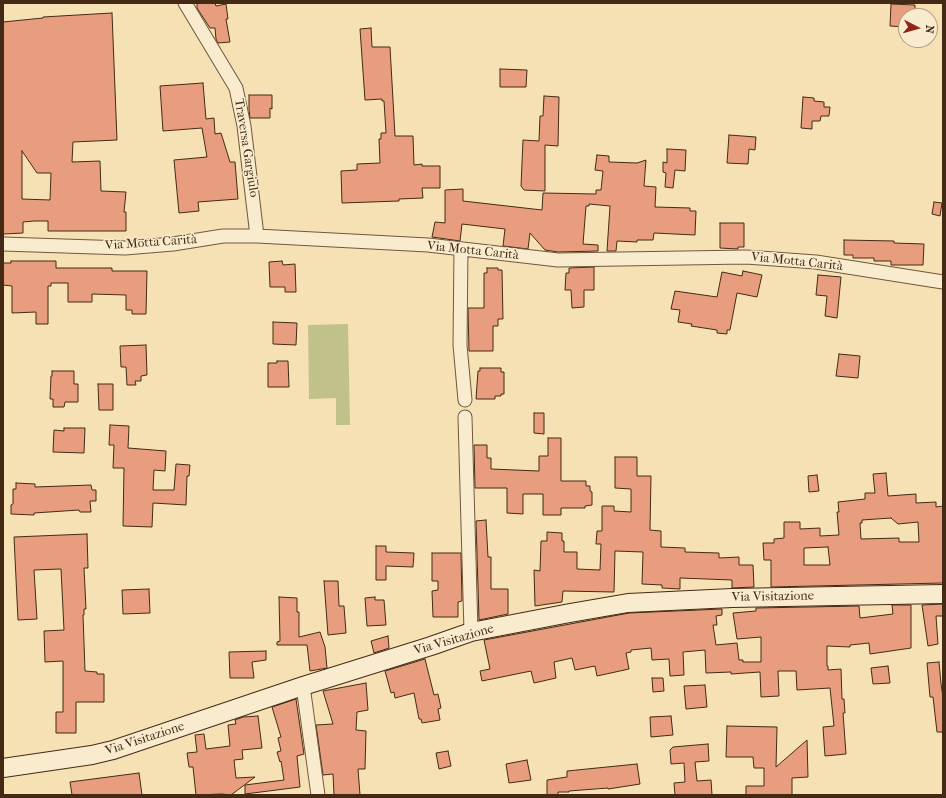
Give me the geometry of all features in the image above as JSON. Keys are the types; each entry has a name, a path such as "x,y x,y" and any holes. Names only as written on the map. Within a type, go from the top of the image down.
{"street":[{"name":"Traversa Gargiulo","path":"185,3 236,88 244,126 257,236"},
{"name":"Via Motta Carità","path":"3,244 125,248 173,244 223,236 257,236 428,245 558,260 754,258 816,262 943,282"},
{"path":"461,249 460,344 465,400"},
{"path":"465,417 471,632"},
{"name":"Via Visitazione","path":"3,768 70,759 113,750 303,686 471,632 570,613 628,603 732,598 943,594"},
{"path":"303,686 318,795"}],"green space":[{"path":"348,324 350,425 336,425 336,398 309,399 308,325"}],"building":[{"path":"197,3 215,3 216,6 226,4 228,19 226,19 230,42 218,43 215,28 210,28 197,8"},
{"path":"891,4 915,5 915,8 898,8 898,26 890,26"},
{"path":"112,13 117,140 73,142 72,162 100,161 101,191 126,192 124,212 126,212 126,231 48,231 48,221 34,221 23,222 23,233 3,234 3,22 43,17","holes":["22,151 37,173 51,173 50,200 22,199"]},
{"path":"371,28 372,47 390,47 395,136 413,136 414,165 422,164 422,166 440,166 440,188 422,188 423,198 399,199 399,201 342,203 341,171 357,170 357,164 380,163 379,139 381,139 381,133 386,133 384,101 382,101 382,99 365,100 360,29"},
{"path":"500,69 527,70 526,87 500,87"},
{"path":"203,83 206,119 214,118 215,134 221,133 230,162 235,162 238,199 198,202 199,211 179,213 174,160 207,157 202,128 163,131 160,86"},
{"path":"249,95 272,95 272,109 270,108 270,118 250,118"},
{"path":"544,96 559,97 558,146 545,145 545,191 524,190 521,186 523,140 539,141 540,116 543,116"},
{"path":"803,97 814,98 814,101 824,102 824,107 830,107 829,116 821,116 820,121 812,121 812,129 801,128"},
{"path":"729,135 756,137 755,150 749,149 748,164 727,163"},
{"path":"667,149 686,150 685,171 675,170 673,188 665,187 666,173 663,172 663,162 667,163"},
{"path":"597,155 609,156 609,162 637,163 646,160 644,186 656,187 655,207 690,208 690,211 696,211 695,235 654,233 653,240 637,240 637,242 617,241 616,251 607,251 610,206 589,204 589,206 586,206 583,244 598,245 598,251 558,252 545,250 530,233 528,249 503,246 505,229 462,224 460,241 432,237 435,222 445,223 445,190 463,189 463,201 542,210 543,193 596,194 596,190 601,190 603,171 595,170"},
{"path":"934,202 942,203 940,216 932,214"},
{"path":"720,223 744,223 744,247 738,247 738,249 720,248"},
{"path":"844,240 894,241 894,243 924,244 923,265 891,265 891,261 874,261 874,258 853,258 853,255 844,255"},
{"path":"11,261 56,261 56,268 112,268 112,271 147,271 146,314 132,314 132,310 126,310 126,295 92,294 92,302 68,302 68,283 51,283 51,286 48,286 48,324 36,324 36,312 12,313 12,286 3,285 3,263 11,263"},
{"path":"282,261 283,265 295,264 296,292 285,292 285,287 270,287 269,262"},
{"path":"594,267 594,290 584,290 584,307 572,308 571,290 565,290 566,273 569,273 569,268"},
{"path":"487,268 498,268 498,270 502,270 503,319 498,319 498,326 493,326 493,351 469,351 468,308 484,308 484,273 487,273"},
{"path":"743,271 762,275 757,297 737,293 730,330 727,330 727,334 717,333 717,330 691,326 692,324 678,322 680,310 671,309 675,291 717,297 722,272 742,276"},
{"path":"818,275 841,277 837,318 825,316 827,296 816,295"},
{"path":"273,322 297,323 296,345 273,344"},
{"path":"146,345 147,375 141,376 141,381 135,381 136,385 127,385 126,367 121,367 120,346"},
{"path":"839,354 860,356 858,378 836,376"},
{"path":"277,361 288,361 289,387 268,387 268,363 277,363"},
{"path":"480,368 501,368 501,372 504,372 504,394 501,394 501,396 495,396 495,399 476,399 478,371 480,371"},
{"path":"52,371 74,371 74,384 78,384 78,402 65,402 64,407 53,407 53,399 50,399"},
{"path":"98,384 113,384 113,410 99,410"},
{"path":"534,413 544,413 544,434 534,433"},
{"path":"110,425 129,426 128,448 166,451 165,471 154,470 153,490 174,490 176,464 190,465 189,476 187,476 186,505 153,503 152,527 123,526 124,468 113,468 114,445 109,445"},
{"path":"64,428 85,428 84,453 53,452 54,430 64,431"},
{"path":"548,438 561,438 561,481 586,481 586,486 590,486 590,491 592,492 592,505 585,506 585,508 561,508 561,515 543,515 543,494 523,494 523,514 507,513 507,488 475,488 474,445 487,445 487,458 491,458 491,469 539,471 539,456 548,456"},
{"path":"615,457 637,457 637,476 651,476 650,530 661,531 661,547 685,548 685,552 719,553 719,558 739,557 739,565 753,565 754,587 732,588 732,580 680,578 680,589 662,588 662,585 642,584 643,552 615,551 614,592 563,591 562,602 535,606 534,570 540,571 541,541 547,541 547,532 562,533 564,552 577,552 577,569 600,570 601,544 596,544 597,531 602,531 602,506 614,506 614,511 631,512 631,489 615,488"},
{"path":"886,473 888,496 916,494 916,503 936,502 936,507 943,506 943,583 771,587 771,560 764,560 763,543 774,543 774,539 784,538 784,522 800,522 800,529 820,528 820,536 839,535 837,512 839,512 838,502 865,499 865,493 875,493 873,474","holes":["891,518 898,524 918,522 919,542 899,542 899,538 861,539 860,523 862,523 862,520","828,547 830,565 804,565 804,548"]},
{"path":"817,475 819,491 809,492 808,476"},
{"path":"16,483 35,484 35,487 91,485 92,490 96,490 96,501 90,501 91,512 80,512 79,510 34,513 34,515 11,514 13,489 16,489"},
{"path":"486,520 488,557 491,557 491,589 508,589 508,614 479,620 476,521"},
{"path":"87,534 88,568 84,568 86,609 84,609 83,615 85,671 104,674 104,702 76,702 76,733 56,733 56,712 63,712 63,661 45,662 44,631 64,630 61,569 34,570 37,619 18,620 14,537"},
{"path":"376,546 386,546 386,552 414,553 413,567 386,566 386,580 376,580"},
{"path":"432,553 461,553 462,601 458,602 458,617 433,617 432,591 438,590 438,581 432,581"},
{"path":"324,581 338,581 339,606 344,606 346,633 328,635"},
{"path":"149,589 150,613 123,614 122,590"},
{"path":"279,597 297,598 297,612 299,612 299,637 320,632 325,647 327,668 310,671 307,645 277,645 277,642 280,641"},
{"path":"375,597 375,600 384,600 386,625 367,626 365,598"},
{"path":"943,604 943,616 936,616 938,644 928,646 922,605"},
{"path":"892,605 911,605 911,648 870,654 869,643 850,645 850,647 827,646 828,670 841,669 842,699 844,699 845,713 843,713 846,754 825,756 823,727 834,726 830,688 797,690 796,671 778,671 779,696 761,697 760,672 731,674 731,672 706,673 705,650 683,652 684,675 670,676 669,659 652,660 651,648 631,650 631,652 626,653 629,669 597,676 595,666 575,670 572,658 554,662 556,678 534,683 531,671 482,681 480,671 490,669 484,640 629,613 722,609 722,615 716,616 717,625 713,625 716,645 737,643 739,660 743,660 743,662 761,662 761,637 737,639 733,613 756,611 756,608 859,606 860,618 893,614"},
{"path":"388,636 389,648 374,653 371,641"},
{"path":"266,651 266,660 252,662 254,678 230,678 229,652"},
{"path":"425,659 434,695 438,694 441,708 438,709 440,720 422,723 421,719 419,719 414,693 395,698 394,692 391,693 385,671"},
{"path":"939,662 943,697 943,732 937,732 933,697 930,697 927,663"},
{"path":"888,666 890,683 873,684 871,668"},
{"path":"652,678 663,678 664,691 653,692"},
{"path":"366,683 368,710 357,712 356,730 366,731 365,769 358,769 360,795 334,795 333,774 323,775 316,725 333,724 323,691"},
{"path":"705,685 707,707 686,709 684,686"},
{"path":"296,699 304,754 297,756 300,787 245,794 245,785 284,780 281,761 280,762 277,752 281,751 278,738 281,737 272,707"},
{"path":"258,716 262,748 242,750 243,759 234,760 236,778 255,777 231,795 196,795 193,767 189,767 187,753 197,752 195,735 204,734 206,749 230,746 228,725 236,724 235,720 243,717"},
{"path":"671,716 673,735 651,737 650,717"},
{"path":"727,726 777,727 776,767 807,740 808,777 792,778 792,795 746,795 746,786 764,786 764,768 754,768 753,757 726,757"},
{"path":"708,744 709,761 695,762 697,781 711,780 712,795 675,795 674,783 685,782 684,763 671,764 670,750 673,747"},
{"path":"448,751 451,766 439,769 436,753"},
{"path":"527,760 531,780 509,783 506,764"},
{"path":"637,764 640,784 608,789 558,792 558,795 547,795 547,780 567,777 567,771"},
{"path":"139,773 142,795 72,795 70,782"}]}
